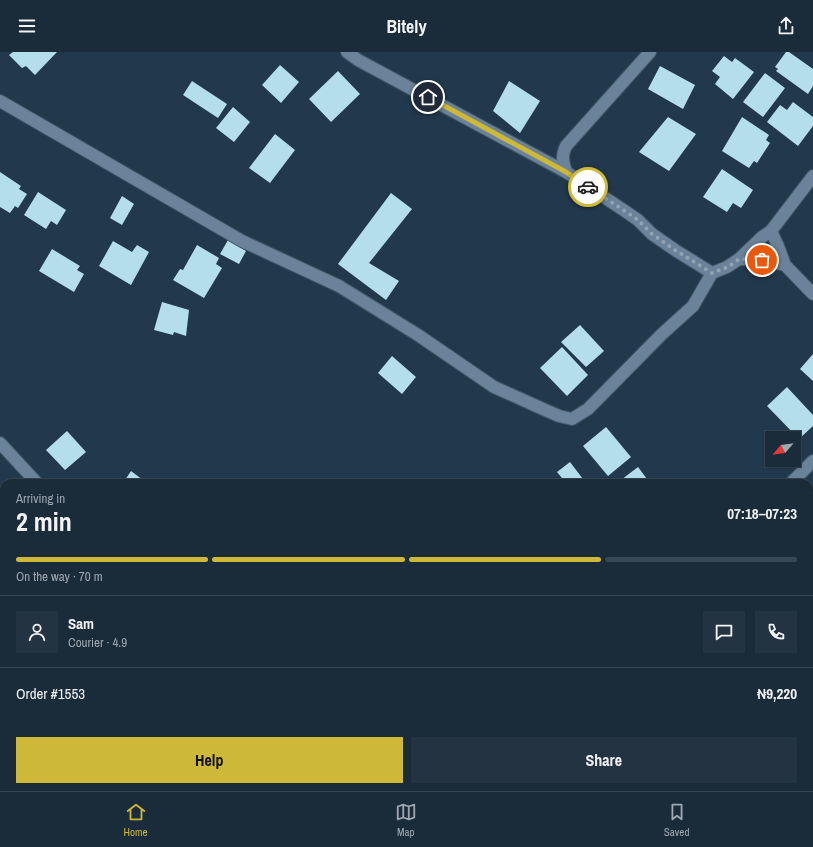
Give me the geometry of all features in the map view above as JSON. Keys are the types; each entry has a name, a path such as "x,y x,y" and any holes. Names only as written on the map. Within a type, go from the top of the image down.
{"street":[{"path":"347,52 361,56 566,172 638,220 652,234 675,250 712,273"},
{"path":"566,172 562,159 566,146 650,52"},
{"path":"0,101 242,241 339,286 418,335 494,387 543,409 572,419 588,409 662,334 694,306 712,273 728,267 771,231 813,176"},
{"path":"771,231 785,265 813,294"},
{"path":"739,259 762,260 785,265"},
{"path":"0,443 33,479"},
{"path":"795,479 813,461"}],"building":[{"path":"13,52 57,52 35,75 26,66 22,68 9,55"},
{"path":"786,52 789,52 813,69 813,86 808,94 776,71 778,69 775,67"},
{"path":"724,56 732,62 735,58 754,72 733,99 715,84 720,77 712,71"},
{"path":"280,65 299,82 281,103 262,85"},
{"path":"660,66 695,85 683,109 648,89"},
{"path":"338,71 360,94 331,122 309,99"},
{"path":"765,73 785,88 763,117 743,102"},
{"path":"192,81 227,104 218,118 183,95"},
{"path":"509,81 540,101 520,133 493,111"},
{"path":"793,102 813,117 813,126 798,146 767,122 780,105 787,110"},
{"path":"233,107 250,122 234,142 216,128"},
{"path":"668,117 696,134 669,171 639,152"},
{"path":"742,117 769,135 766,140 770,143 757,163 754,161 749,168 722,151"},
{"path":"275,134 295,150 270,183 249,168"},
{"path":"722,169 753,190 741,208 733,203 727,212 703,197"},
{"path":"0,172 21,186 19,189 27,194 18,208 15,206 10,213 0,207"},
{"path":"38,192 66,210 57,225 51,221 46,229 24,215"},
{"path":"391,193 412,209 369,263 399,281 386,300 338,264"},
{"path":"122,196 134,204 122,225 110,218"},
{"path":"228,240 246,251 239,264 220,254"},
{"path":"113,241 132,252 137,245 149,252 131,285 99,266"},
{"path":"197,245 219,258 216,264 222,268 204,298 173,280 180,269 183,270"},
{"path":"52,249 80,266 77,270 84,274 74,292 39,271"},
{"path":"162,302 189,310 186,336 174,332 173,335 154,330"},
{"path":"580,325 604,351 586,367 561,342"},
{"path":"562,347 588,375 567,396 540,368"},
{"path":"813,354 813,381 800,369"},
{"path":"392,356 416,377 402,394 378,373"},
{"path":"787,387 813,415 813,426 801,437 801,431 791,431 767,406"},
{"path":"606,427 631,457 608,476 583,446"},
{"path":"67,431 86,452 65,470 46,450"},
{"path":"570,462 583,479 563,479 557,472"},
{"path":"638,467 647,479 622,479"},
{"path":"131,471 142,479 126,479"}],"way so far":[{"path":"588,187 638,220 652,234 675,250 712,273 728,267 739,259 762,260"}],"route":[{"path":"428,97 566,172 588,187"}]}
